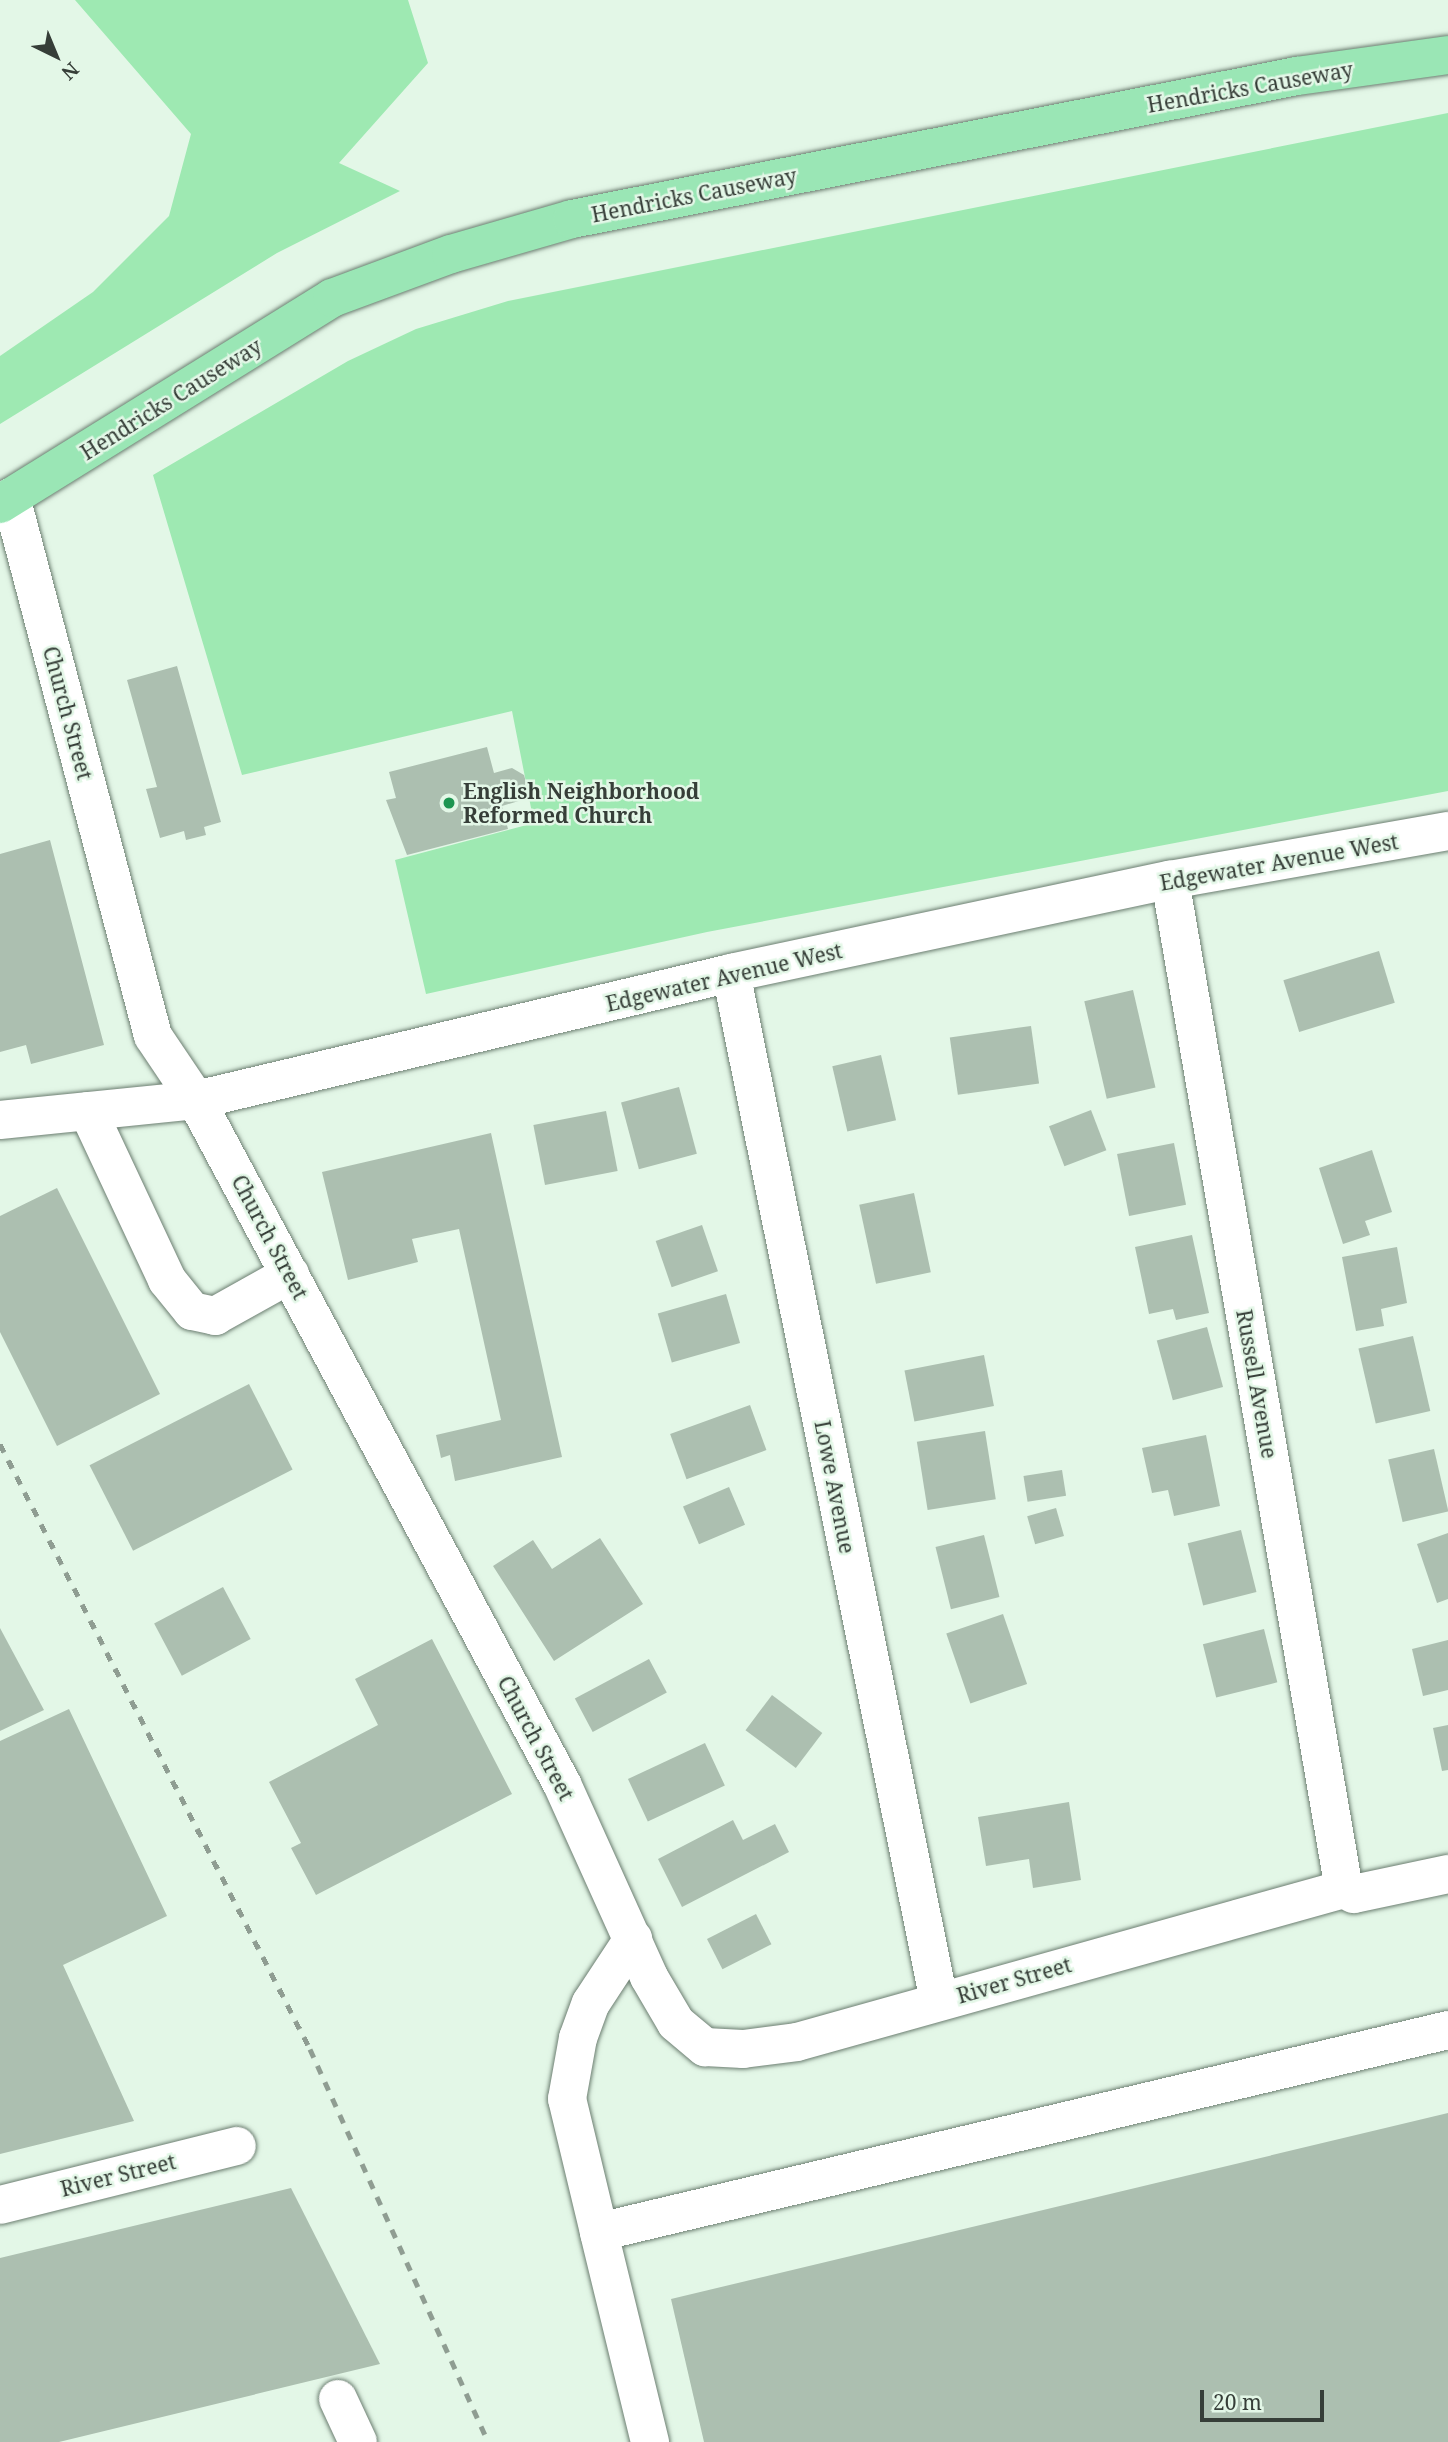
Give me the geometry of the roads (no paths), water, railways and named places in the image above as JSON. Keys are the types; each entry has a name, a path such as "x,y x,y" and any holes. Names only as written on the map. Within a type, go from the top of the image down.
{"main road":[{"name":"Hendricks Causeway","path":"6,500 332,298 451,254 572,219 1297,76 1448,54"}],"street":[{"name":"Church Street","path":"6,500 153,1036 196,1100 562,1784 633,1939"},
{"name":"Edgewater Avenue West","path":"0,1120 196,1100 730,974 1170,880 1448,831"},
{"name":"Russell Avenue","path":"1170,880 1344,1889"},
{"name":"Lowe Avenue","path":"730,974 939,2001"},
{"path":"88,1111 167,1280 192,1311 215,1316 290,1275"},
{"name":"River Street","path":"633,1939 676,2023 705,2047 743,2049 797,2042 1344,1889 1354,1894 1448,1874"},
{"path":"633,1939 591,2003 578,2038 567,2099 650,2442"},
{"path":"599,2232 1448,2030"},
{"name":"River Street","path":"0,2205 237,2146"},
{"path":"338,2399 358,2442"}],"railway":[{"path":"0,1444 310,2049 488,2442"}],"place":[{"name":"English Neighborhood Reformed Church","path":"449,803"}]}
